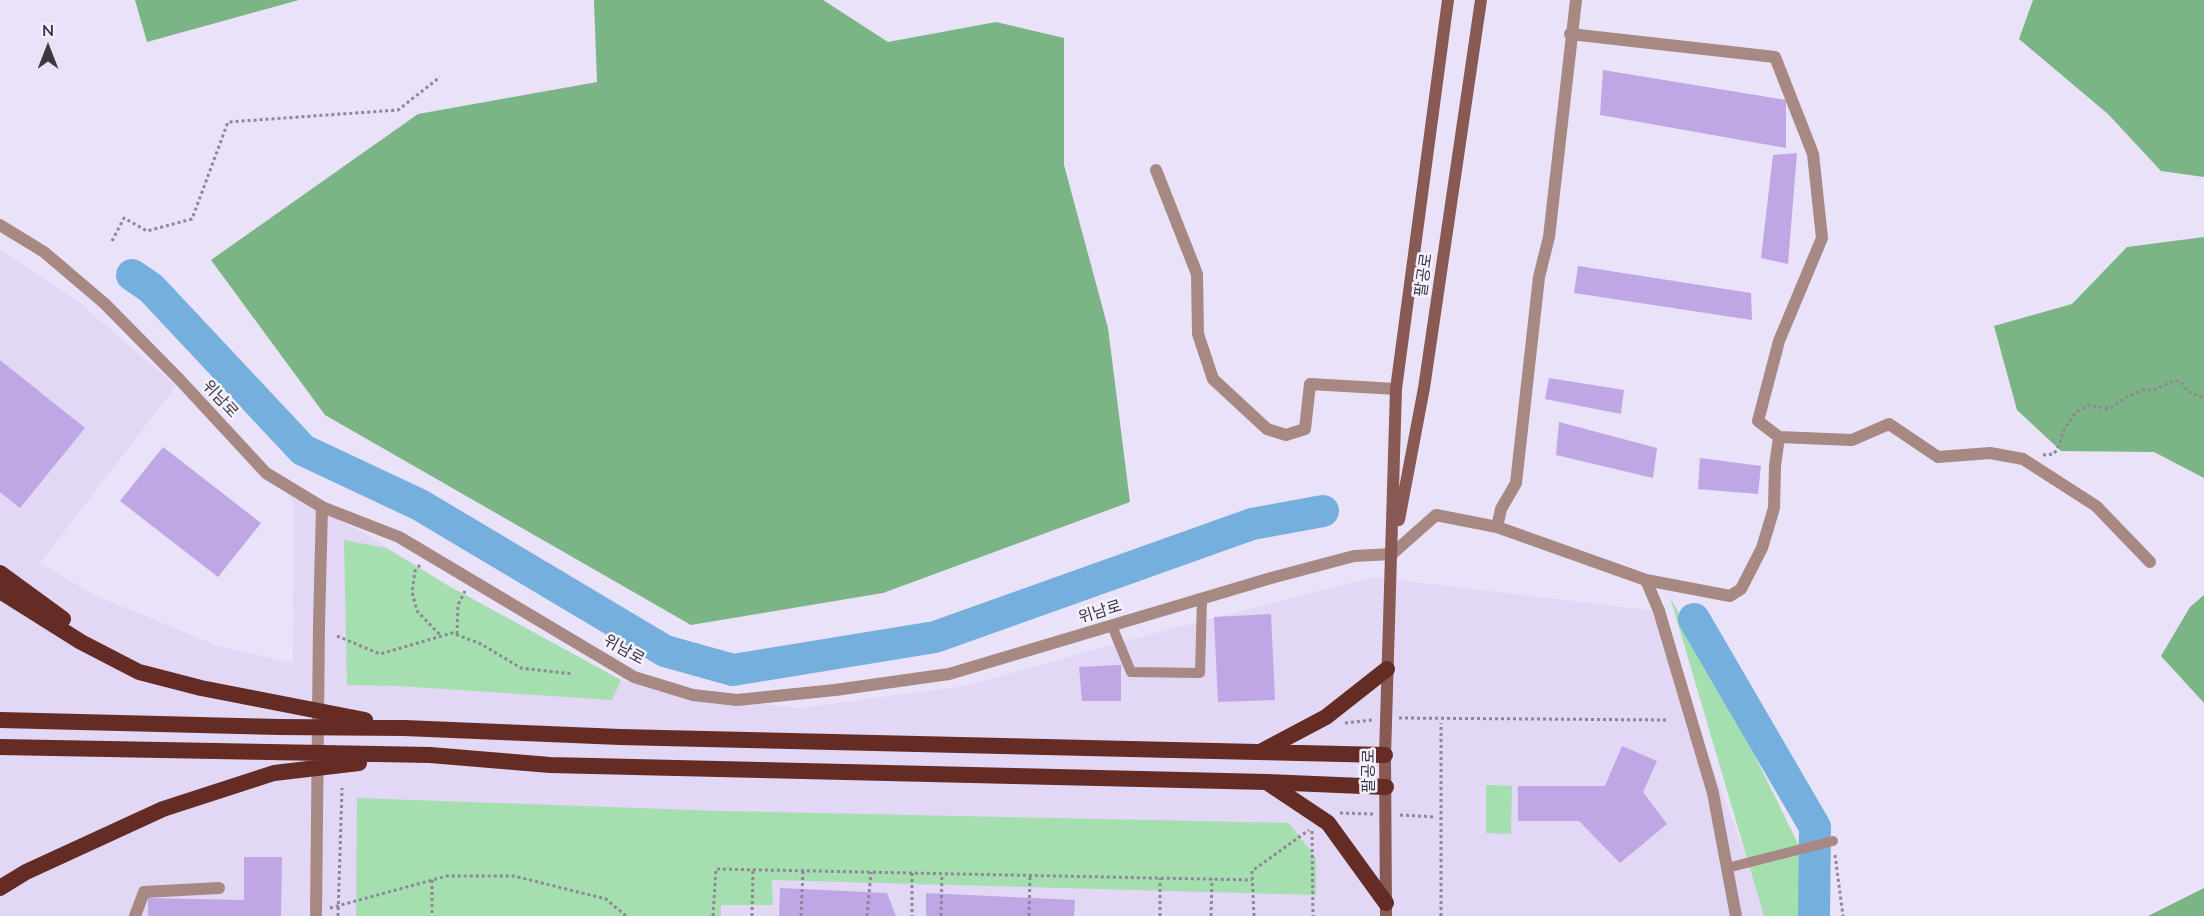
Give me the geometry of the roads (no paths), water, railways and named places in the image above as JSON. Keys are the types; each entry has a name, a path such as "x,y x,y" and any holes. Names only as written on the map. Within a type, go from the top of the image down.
{"highway":[{"path":"0,573 124,664"},
{"path":"0,591 81,642 139,672 201,688 404,728"},
{"path":"1259,752 1326,717 1387,669"},
{"path":"0,720 404,728 620,737 1385,755"},
{"path":"0,747 430,755 550,765 1267,782 1386,787"},
{"path":"0,888 26,873 163,809 274,773 430,755"},
{"path":"1267,782 1328,823 1386,910"}],"main road":[{"name":"팔공로","path":"1386,910 1385,755 1396,389 1448,0"},
{"name":"팔공로","path":"1392,554 1424,388 1481,0"}],"street":[{"path":"1497,527 1500,509 1516,483 1539,277 1549,237 1570,34 1576,0"},
{"path":"1570,34 1775,57 1814,154 1822,238 1779,341 1758,421 1779,436 1852,440 1889,424 1938,457 1990,453 2023,459 2096,506 2150,562"},
{"path":"1156,170 1197,274 1198,334 1213,379 1267,429 1286,435 1305,429 1310,384 1396,389"},
{"name":"위남로","path":"0,225 44,252 104,303 179,379 266,473 322,507 399,537 634,677 693,695 737,700 835,690 949,674 1354,556 1392,554"},
{"path":"1392,554 1436,515 1497,527 1646,580 1730,596 1741,589 1762,548 1774,508 1775,466 1779,436"},
{"path":"316,914 322,507"},
{"path":"1646,580 1659,611 1713,793 1736,916"},
{"path":"135,916 144,892 219,888"}],"lane":[{"path":"1112,626 1131,672 1200,673 1202,599"},
{"path":"1727,868 1833,841"}],"waterway":[{"path":"132,275 151,288 303,450 420,505 665,651 733,670 935,637 1252,524 1323,511"},
{"path":"1694,619 1815,827 1814,916"}]}
